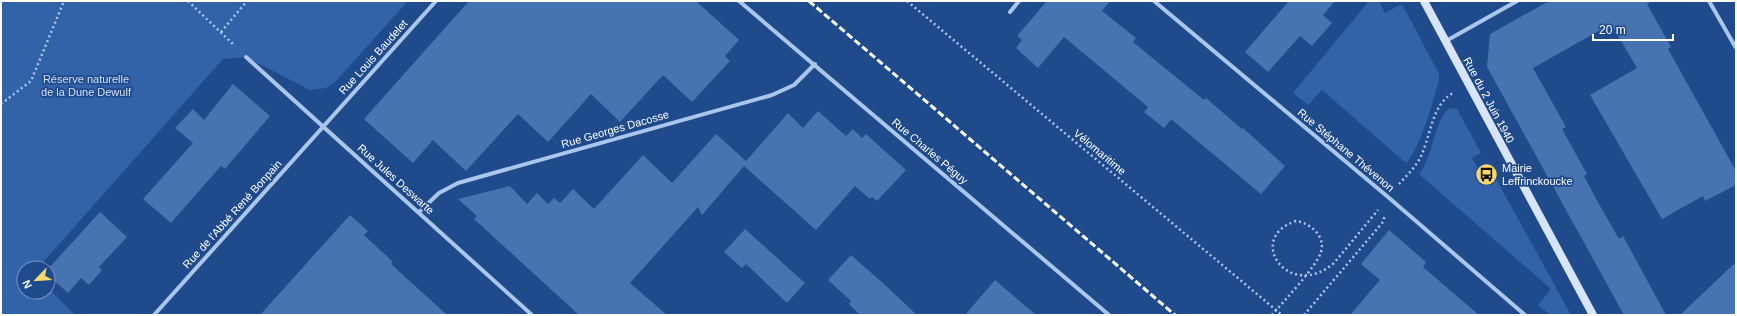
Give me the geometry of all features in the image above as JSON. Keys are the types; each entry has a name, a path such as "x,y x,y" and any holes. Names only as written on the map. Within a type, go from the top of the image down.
{"main road":[{"name":"Rue du 2 Juin 1940","path":"1424,1 1593,315"}],"street":[{"name":"Rue Louis Baudelet","path":"324,126 436,1"},
{"name":"Rue Charles Péguy","path":"739,1 1109,315"},
{"path":"1010,12 1019,1"},
{"name":"Rue Stéphane Thévenon","path":"1154,1 1388,197 1525,315"},
{"path":"1446,41 1516,1"},
{"path":"1709,1 1736,48"},
{"name":"Rue Jules Deswarte","path":"246,57 532,315"},
{"name":"Rue Georges Dacosse","path":"419,212 439,193 458,183 772,95 794,85 815,64"},
{"name":"Rue de l'Abbé René Bonpain","path":"154,315 324,126"}],"path":[{"path":"1,104 31,81 64,1"},
{"path":"188,1 246,57"},
{"path":"221,32 247,1"},
{"name":"Vélomaritime","path":"907,1 1282,315"},
{"path":"1272,315 1313,265 1321,252 1322,245 1316,231 1303,222 1296,221 1280,228 1273,241 1274,256 1277,263 1292,273 1311,276 1326,270 1334,263 1419,159 1442,101 1468,85"},
{"path":"1304,315 1384,222 1388,197"}],"green space":[{"name":"Réserve naturelle de la Dune Dewulf","path":"1,1 408,1 336,81 326,88 310,90 246,57 223,59 45,260 16,260 16,300 56,300 56,296 75,315 1,315"},
{"path":"1369,1 1379,1 1385,13 1402,4 1439,74 1439,80 1422,135 1412,155 1406,163 1322,90 1308,105 1293,93"},
{"path":"1450,108 1457,109 1481,153 1472,158 1486,182 1495,177 1571,315 1550,315 1538,305 1551,289 1419,174 1428,158 1441,119 1445,112"}],"building":[{"path":"469,1 696,1 739,40 725,56 730,61 692,102 663,75 620,122 591,94 548,142 518,114 466,171 433,140 413,163 364,119"},
{"path":"1047,1 1110,1 1102,11 1136,38 1133,42 1204,100 1206,98 1242,129 1243,128 1285,166 1261,194 1171,119 1164,128 1144,112 1148,107 1064,37 1038,68 1016,48 1022,40 1017,36"},
{"path":"1289,1 1335,1 1323,15 1332,23 1312,46 1300,36 1268,72 1245,52"},
{"path":"1549,1 1652,1 1647,4 1671,47 1668,49 1736,171 1736,185 1705,201 1703,196 1662,219 1590,95 1637,68 1611,24 1533,68 1566,127 1562,129 1587,174 1584,176 1595,197 1619,239 1623,236 1666,315 1624,315 1487,67 1490,34"},
{"path":"233,84 270,116 225,169 221,166 171,223 143,199 193,143 175,128 193,109 204,120"},
{"path":"818,111 846,136 853,129 862,138 866,134 906,170 877,201 872,197 870,199 855,186 816,230 744,166 702,215 698,207 630,283 667,315 579,315 474,219 477,216 458,199 510,186 527,204 537,193 548,204 554,198 560,203 573,189 594,209 643,155 672,183 716,134 746,161 788,113 803,128"},
{"path":"100,212 127,237 99,267 102,270 89,285 81,278 68,293 56,282 56,260"},
{"path":"350,215 368,231 364,235 393,262 391,264 447,315 260,315"},
{"path":"745,229 805,283 787,303 746,264 742,268 724,252"},
{"path":"1389,230 1426,262 1423,267 1479,315 1350,315 1380,280 1361,264"},
{"path":"851,255 917,315 860,315 849,304 851,301 828,280"},
{"path":"1736,262 1736,315 1680,315"},
{"path":"995,280 1036,315 965,315"}],"railway":[{"path":"809,1 1175,315"}],"place":[{"name":"Mairie Leffrinckoucke","path":"1487,174"}]}
